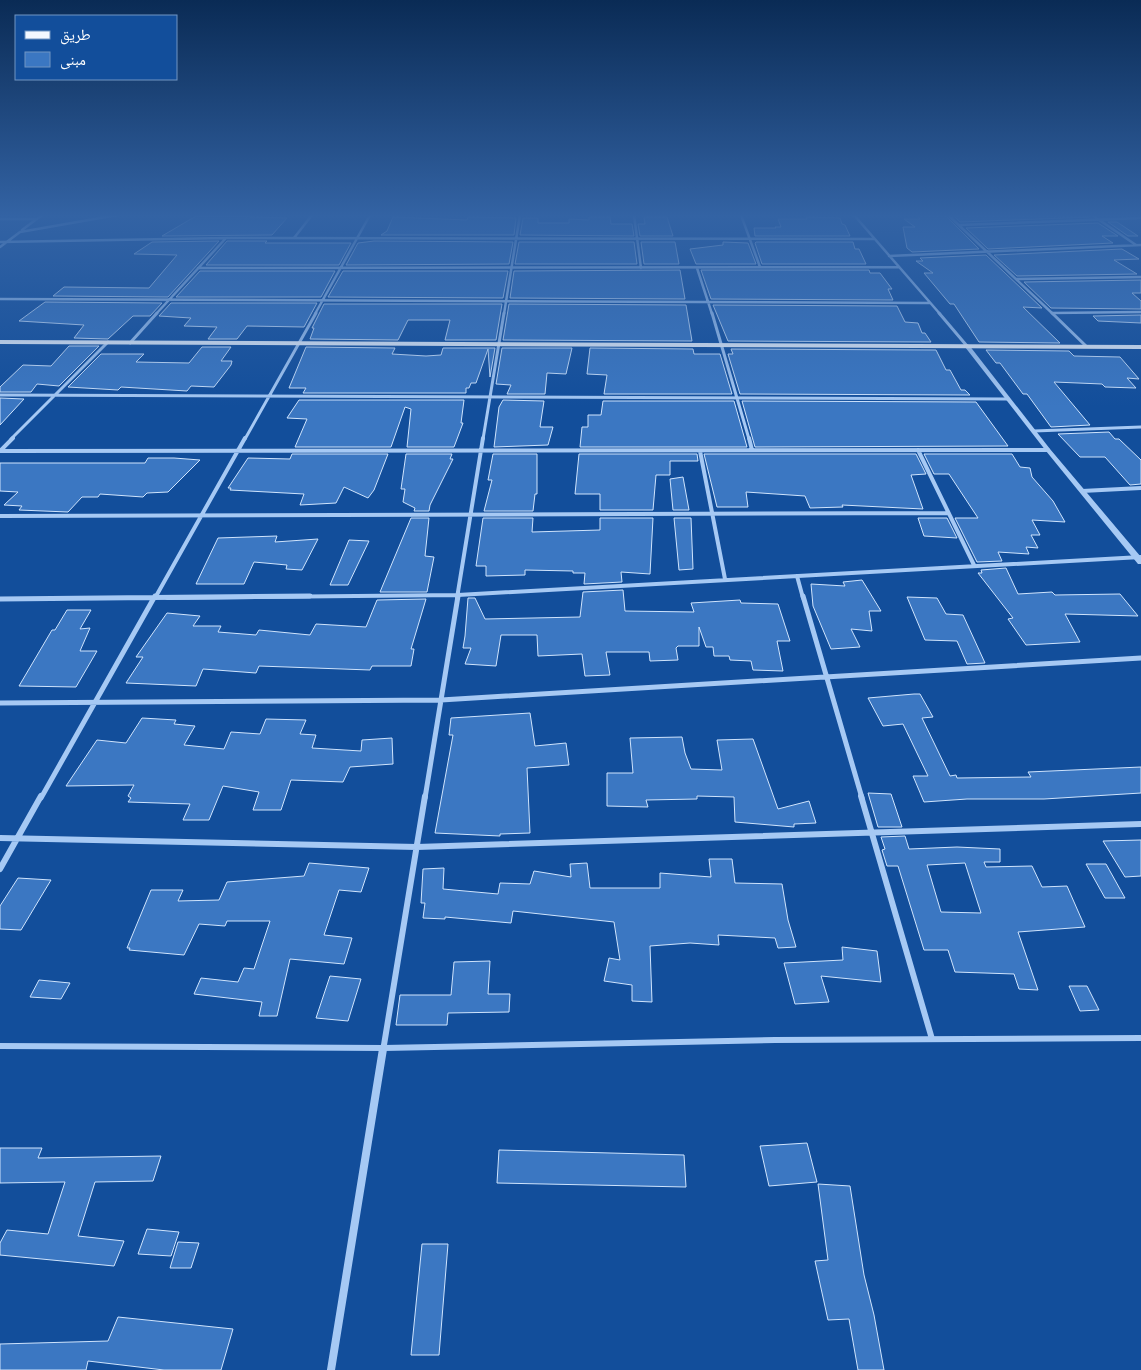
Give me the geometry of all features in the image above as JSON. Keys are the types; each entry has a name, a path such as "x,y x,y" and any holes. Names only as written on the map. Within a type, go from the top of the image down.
{"main road":[{"path":"0,342 498,346 1141,346"}],"street":[{"path":"130,343 188,279"},
{"path":"0,869 335,279"},
{"path":"331,1370 510,279"},
{"path":"701,279 752,450"},
{"path":"909,279 967,346 1048,450 1140,559"},
{"path":"1019,279 1086,346"},
{"path":"0,299 930,303"},
{"path":"1052,313 1141,312"},
{"path":"0,451 108,342"},
{"path":"0,395 1008,399"},
{"path":"1034,431 1141,427"},
{"path":"918,450 974,565"},
{"path":"0,451 1048,450"},
{"path":"700,451 725,580"},
{"path":"1082,491 1141,488"},
{"path":"0,516 948,513"},
{"path":"0,599 458,595 974,565 1140,559"},
{"path":"797,576 932,1038"},
{"path":"0,703 440,700 1141,658"},
{"path":"0,838 417,847 1141,824"},
{"path":"0,1046 384,1048 765,1040 1141,1038"}],"building":[{"path":"157,279 184,279 168,297 53,296 64,287 149,288"},
{"path":"193,279 331,279 321,297 176,297"},
{"path":"338,279 507,279 503,298 328,297"},
{"path":"513,279 682,279 685,299 510,298"},
{"path":"704,279 884,279 892,289 888,289 893,300 711,299"},
{"path":"929,279 1011,279 1042,308 1023,307 1060,343 979,342 954,304 950,304"},
{"path":"1141,280 1141,293 1132,293 1141,301 1141,309 1051,308 1024,282"},
{"path":"45,302 162,303 150,316 133,316 108,339 74,338 84,325 19,321"},
{"path":"171,303 317,303 304,327 247,326 237,339 208,339 217,327 184,326 191,318 159,316"},
{"path":"324,304 502,304 496,340 445,340 450,320 408,320 398,340 310,339 314,328 312,328"},
{"path":"509,304 686,305 692,341 503,340"},
{"path":"713,305 897,306 905,322 918,323 922,333 925,333 931,342 728,341"},
{"path":"1141,315 1141,323 1098,321 1093,316"},
{"path":"69,346 99,346 59,386 37,384 31,392 0,392 0,387 23,365 51,366"},
{"path":"202,347 231,347 221,361 232,361 231,365 214,387 191,386 187,391 121,387 118,390 68,387 101,354 144,354 136,362 189,363"},
{"path":"306,347 395,348 392,354 426,356 441,355 443,348 495,348 490,377 488,349 476,383 471,383 469,388 466,388 466,393 303,393 306,388 289,388"},
{"path":"502,348 572,348 566,374 547,373 545,394 507,394 511,385 496,384"},
{"path":"590,348 693,349 694,354 720,354 732,394 604,394 607,375 587,374"},
{"path":"731,349 936,350 946,370 950,370 961,390 965,390 970,395 740,394 728,354 733,354"},
{"path":"986,350 1069,351 1074,356 1120,357 1139,379 1127,378 1136,388 1105,387 1102,384 1054,382 1090,425 1051,427 1027,394 1023,394 1000,363 996,363"},
{"path":"0,398 24,399 0,425"},
{"path":"299,400 464,400 461,423 463,423 454,447 407,447 411,409 405,407 391,447 295,447 307,419 287,418"},
{"path":"503,400 544,401 540,427 553,427 548,445 494,447 499,407"},
{"path":"603,401 734,401 747,447 580,447 582,427 588,427 588,415 601,415"},
{"path":"742,401 976,402 1008,446 755,447"},
{"path":"1109,432 1141,460 1141,484 1130,485 1105,457 1080,457 1058,434"},
{"path":"292,454 388,454 374,490 368,498 344,487 336,503 300,505 304,494 230,490 231,488 228,488 248,458 290,459"},
{"path":"406,454 452,454 450,459 453,459 430,505 429,511 414,511 415,508 403,502 405,489 401,489"},
{"path":"493,454 537,454 537,494 535,494 533,511 484,511 492,480 488,480"},
{"path":"579,454 697,454 698,461 670,461 670,475 656,475 653,510 600,510 600,494 575,494"},
{"path":"704,454 916,454 926,474 911,475 923,509 842,505 843,507 810,508 805,496 746,492 748,507 717,507"},
{"path":"924,454 1012,454 1020,467 1030,468 1032,477 1053,501 1065,522 1032,520 1040,535 1031,535 1038,548 1026,547 1029,554 998,552 1002,561 977,562 955,518 978,518 949,474 934,474"},
{"path":"148,458 200,460 168,492 147,493 143,497 100,494 98,497 82,497 68,512 19,510 22,506 4,505 18,492 0,491 0,463 145,463"},
{"path":"683,477 689,510 673,510 670,479"},
{"path":"411,518 429,518 425,556 434,557 427,592 380,592"},
{"path":"483,518 533,518 532,532 600,530 600,518 653,518 650,574 621,572 622,582 584,584 585,573 573,573 573,571 525,570 525,575 486,576 486,566 476,566"},
{"path":"674,518 691,518 693,569 679,570"},
{"path":"918,518 947,518 957,538 924,536"},
{"path":"277,536 275,542 318,539 302,570 286,569 287,565 254,562 244,584 196,584 218,538"},
{"path":"349,540 369,541 348,585 330,585"},
{"path":"1006,568 1018,594 1052,592 1055,595 1120,594 1138,616 1065,614 1080,642 1026,645 1008,619 1013,618 978,573 982,573 981,570"},
{"path":"862,580 881,611 869,611 872,631 851,629 860,647 831,649 813,606 811,584 845,586 843,582"},
{"path":"623,590 625,611 694,612 691,603 740,600 741,603 778,604 790,641 777,641 783,671 753,670 751,661 730,660 729,656 714,656 713,647 706,647 699,627 699,646 678,646 676,648 678,660 650,661 649,652 606,652 610,675 585,676 582,654 538,656 537,635 501,635 496,666 465,664 471,648 463,648 468,598 475,598 485,619 580,617 583,592"},
{"path":"907,597 937,598 946,614 963,615 985,663 967,664 957,641 925,640"},
{"path":"426,599 411,649 414,649 411,666 372,666 370,670 259,666 256,673 203,669 196,686 126,683 143,657 136,657 167,613 200,616 193,626 221,626 218,632 256,635 259,630 310,635 316,624 366,627 377,600"},
{"path":"67,610 91,610 80,629 90,628 80,651 97,651 76,687 19,686 52,630 55,630"},
{"path":"920,694 933,717 922,718 950,776 956,775 957,778 1031,777 1028,772 1141,767 1141,793 1044,799 967,799 924,802 913,776 928,776 903,724 883,726 868,698"},
{"path":"530,713 535,746 566,743 569,765 527,768 530,833 500,834 500,836 435,833 453,735 449,735 451,718"},
{"path":"142,718 176,720 174,724 195,726 184,745 224,749 231,732 260,734 266,719 306,720 300,734 316,735 312,748 361,751 362,740 392,738 393,764 350,767 343,782 291,780 281,810 253,810 259,792 223,786 209,820 183,820 190,804 128,802 131,798 128,796 134,785 66,786 97,740 126,743"},
{"path":"682,737 691,769 722,770 717,740 753,739 778,809 809,801 816,823 794,824 794,827 735,822 734,797 697,796 697,799 646,800 648,807 607,806 607,773 633,773 630,738"},
{"path":"868,793 891,794 902,827 878,827"},
{"path":"905,836 909,849 957,847 1000,849 1000,862 984,862 986,867 1032,866 1042,887 1067,886 1085,927 1018,932 1038,990 1019,989 1014,974 955,972 948,950 924,950 898,866 887,866 882,850 885,849 881,837","holes":["965,863 981,913 941,912 927,865"]},
{"path":"1141,840 1141,876 1125,877 1103,841"},
{"path":"709,859 732,859 735,883 782,884 788,920 796,947 778,948 775,938 718,935 719,945 690,943 650,946 652,1002 632,1001 632,985 604,981 609,958 620,960 614,922 513,911 511,923 445,917 445,919 423,918 425,903 421,903 423,869 444,868 443,889 498,894 500,883 530,884 534,871 571,877 570,864 587,863 590,888 660,888 660,873 711,877"},
{"path":"309,863 369,868 361,892 339,890 324,935 352,938 344,964 290,959 277,1016 259,1016 262,1002 194,994 201,978 238,982 244,968 254,969 270,921 227,921 225,926 199,924 184,955 129,950 130,948 127,948 151,890 183,890 178,901 219,900 227,882 304,876"},
{"path":"1086,864 1106,864 1125,898 1105,898"},
{"path":"18,878 51,880 21,930 0,929 0,906"},
{"path":"842,947 877,951 881,982 821,976 829,1002 795,1004 784,963 843,960"},
{"path":"490,961 488,994 510,994 509,1012 448,1013 447,1025 396,1025 400,995 451,995 454,962"},
{"path":"330,976 361,979 348,1021 316,1018"},
{"path":"39,980 70,983 61,999 30,997"},
{"path":"1069,986 1087,986 1099,1010 1080,1011"},
{"path":"807,1143 817,1182 769,1186 760,1146"},
{"path":"0,1148 42,1148 38,1158 161,1156 153,1181 95,1182 78,1236 124,1241 114,1266 0,1255 0,1243 7,1230 48,1234 65,1182 0,1183"},
{"path":"499,1150 684,1155 686,1187 497,1183"},
{"path":"818,1184 850,1186 864,1275 874,1315 884,1370 858,1370 849,1319 828,1320 815,1261 828,1260"},
{"path":"147,1229 179,1232 171,1256 138,1254"},
{"path":"178,1242 199,1243 191,1268 170,1268"},
{"path":"422,1244 448,1244 439,1355 411,1355"},
{"path":"118,1317 233,1329 221,1370 164,1370 88,1361 86,1370 0,1370 0,1344 108,1341"}]}
